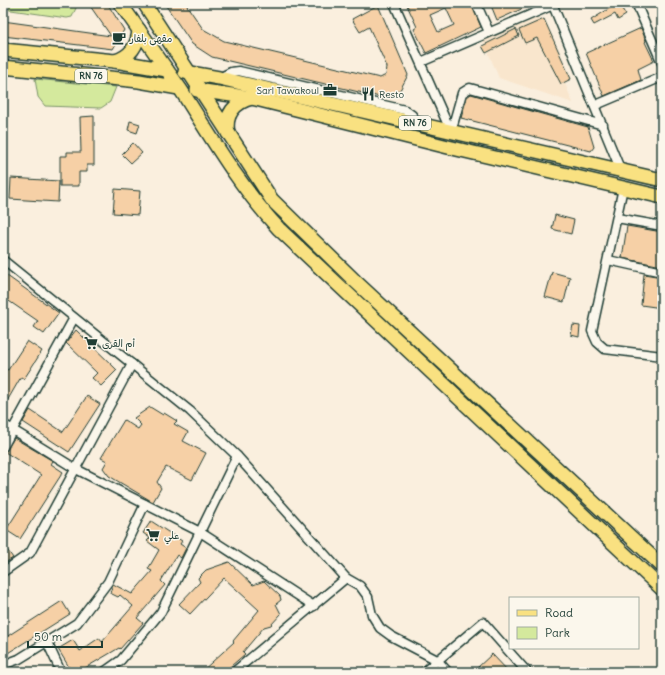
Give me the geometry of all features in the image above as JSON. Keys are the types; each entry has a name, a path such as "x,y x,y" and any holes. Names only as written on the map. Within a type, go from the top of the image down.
{"main road":[{"path":"120,3 167,70 236,177 255,203 279,229 662,589"},
{"path":"144,3 191,73 264,190 288,217 662,566"},
{"path":"115,61 124,57 131,51 138,39 139,30"},
{"name":"RN 76","path":"3,50 115,61 219,78 662,180"},
{"path":"32,53 32,70"},
{"name":"RN 76","path":"3,67 139,81 252,98 448,147 662,197"},
{"path":"228,133 227,121 230,113 240,103 252,98"},
{"path":"448,147 451,132"},
{"path":"623,188 624,171"}],"street":[{"path":"394,3 451,132"},
{"path":"476,3 489,32"},
{"path":"636,3 662,63"},
{"path":"421,62 552,4 624,171"},
{"path":"596,105 662,77"},
{"path":"451,132 462,93 470,88 603,125"},
{"path":"623,188 592,331 597,342 605,349 662,356"},
{"path":"617,218 662,226"},
{"path":"3,260 190,410 238,456 346,578 360,586 368,597 372,615 380,628 391,636 437,660 448,672"},
{"path":"608,260 662,272"},
{"path":"3,447 74,318"},
{"path":"3,572 30,553 132,364"},
{"path":"3,424 76,469 200,532 314,606"},
{"path":"104,672 121,660 162,612 238,456"},
{"path":"3,665 19,659 77,623 108,582 145,504"},
{"path":"234,672 346,578"},
{"path":"424,672 483,622 527,672"},
{"path":"47,642 61,672"}],"shaded area":[{"path":"538,18 573,103 499,78 483,40"}],"green space":[{"path":"3,3 72,3 76,8 72,17 67,18 4,9"},
{"path":"35,79 116,87 110,102 101,108 45,106 38,97"}],"building":[{"path":"88,3 107,3 124,30 113,49 3,36 3,21 111,36"},
{"path":"164,3 185,3 203,29 224,41 380,78 386,75 387,67 369,27 360,32 352,19 378,5 408,75 400,90 384,98 212,57 192,44"},
{"path":"406,3 471,3 481,27 426,53 414,29 417,27","holes":["446,8 454,25 438,32 430,15"]},
{"path":"490,3 535,3 497,20"},
{"path":"618,3 626,15 618,20 615,14 594,25 591,20"},
{"path":"544,19 571,79 561,84 537,38 525,43 519,30"},
{"path":"641,28 646,41 645,42 654,61 638,69 641,80 604,96 586,53"},
{"path":"516,29 519,36 486,53 482,46"},
{"path":"471,94 588,127 594,147 591,151 461,118 467,97"},
{"path":"94,116 94,165 87,165 87,172 79,172 79,186 60,186 60,156 67,156 67,152 81,152 80,117"},
{"path":"130,121 140,124 137,133 128,130"},
{"path":"133,143 142,153 131,163 122,154"},
{"path":"11,178 59,181 58,202 10,199"},
{"path":"115,189 140,191 138,215 113,213"},
{"path":"555,215 574,220 571,234 552,229"},
{"path":"627,226 662,232 662,266 622,258"},
{"path":"552,272 570,277 564,302 545,297"},
{"path":"3,273 59,313 44,334 34,327 38,321 3,297"},
{"path":"644,274 662,277 662,308 641,305"},
{"path":"573,325 580,326 579,337 571,335"},
{"path":"76,330 117,370 101,386 92,378 97,373 66,343"},
{"path":"27,341 42,351 24,379 21,377 3,408 3,368 8,370"},
{"path":"87,396 100,404 69,452 23,422 30,410 63,432"},
{"path":"150,407 177,421 174,424 188,432 183,441 206,453 192,480 166,467 157,482 161,488 153,502 109,476 103,468 107,461 101,458 124,420 138,429 141,425 134,418"},
{"path":"14,438 53,461 51,464 63,472 20,539 6,530 41,475 5,452"},
{"path":"151,521 182,541 180,544 186,548 181,558 177,555 161,581 165,585 137,618 143,623 120,649 119,648 85,668 87,672 72,672 58,649 73,640 80,651 99,638 102,642 133,606 120,595 118,597 110,593 113,584 132,594 152,571 148,569 159,550 147,541 150,538 143,533"},
{"path":"3,544 13,558 3,564"},
{"path":"229,562 253,585 264,581 280,596 281,600 276,604 281,614 271,625 264,627 243,652 245,654 224,672 201,672 234,642 233,641 259,610 224,578 190,614 179,604 200,582 198,578 206,570"},
{"path":"62,601 70,614 3,656 3,639"},
{"path":"492,654 509,672 481,672 477,668"}],"place":[{"name":"مقهى بلفار","path":"119,38"},
{"name":"Sarl Tawakoul","path":"330,90"},
{"name":"Resto","path":"368,94"},
{"name":"أم القرى","path":"91,343"},
{"name":"علي","path":"153,535"}]}
